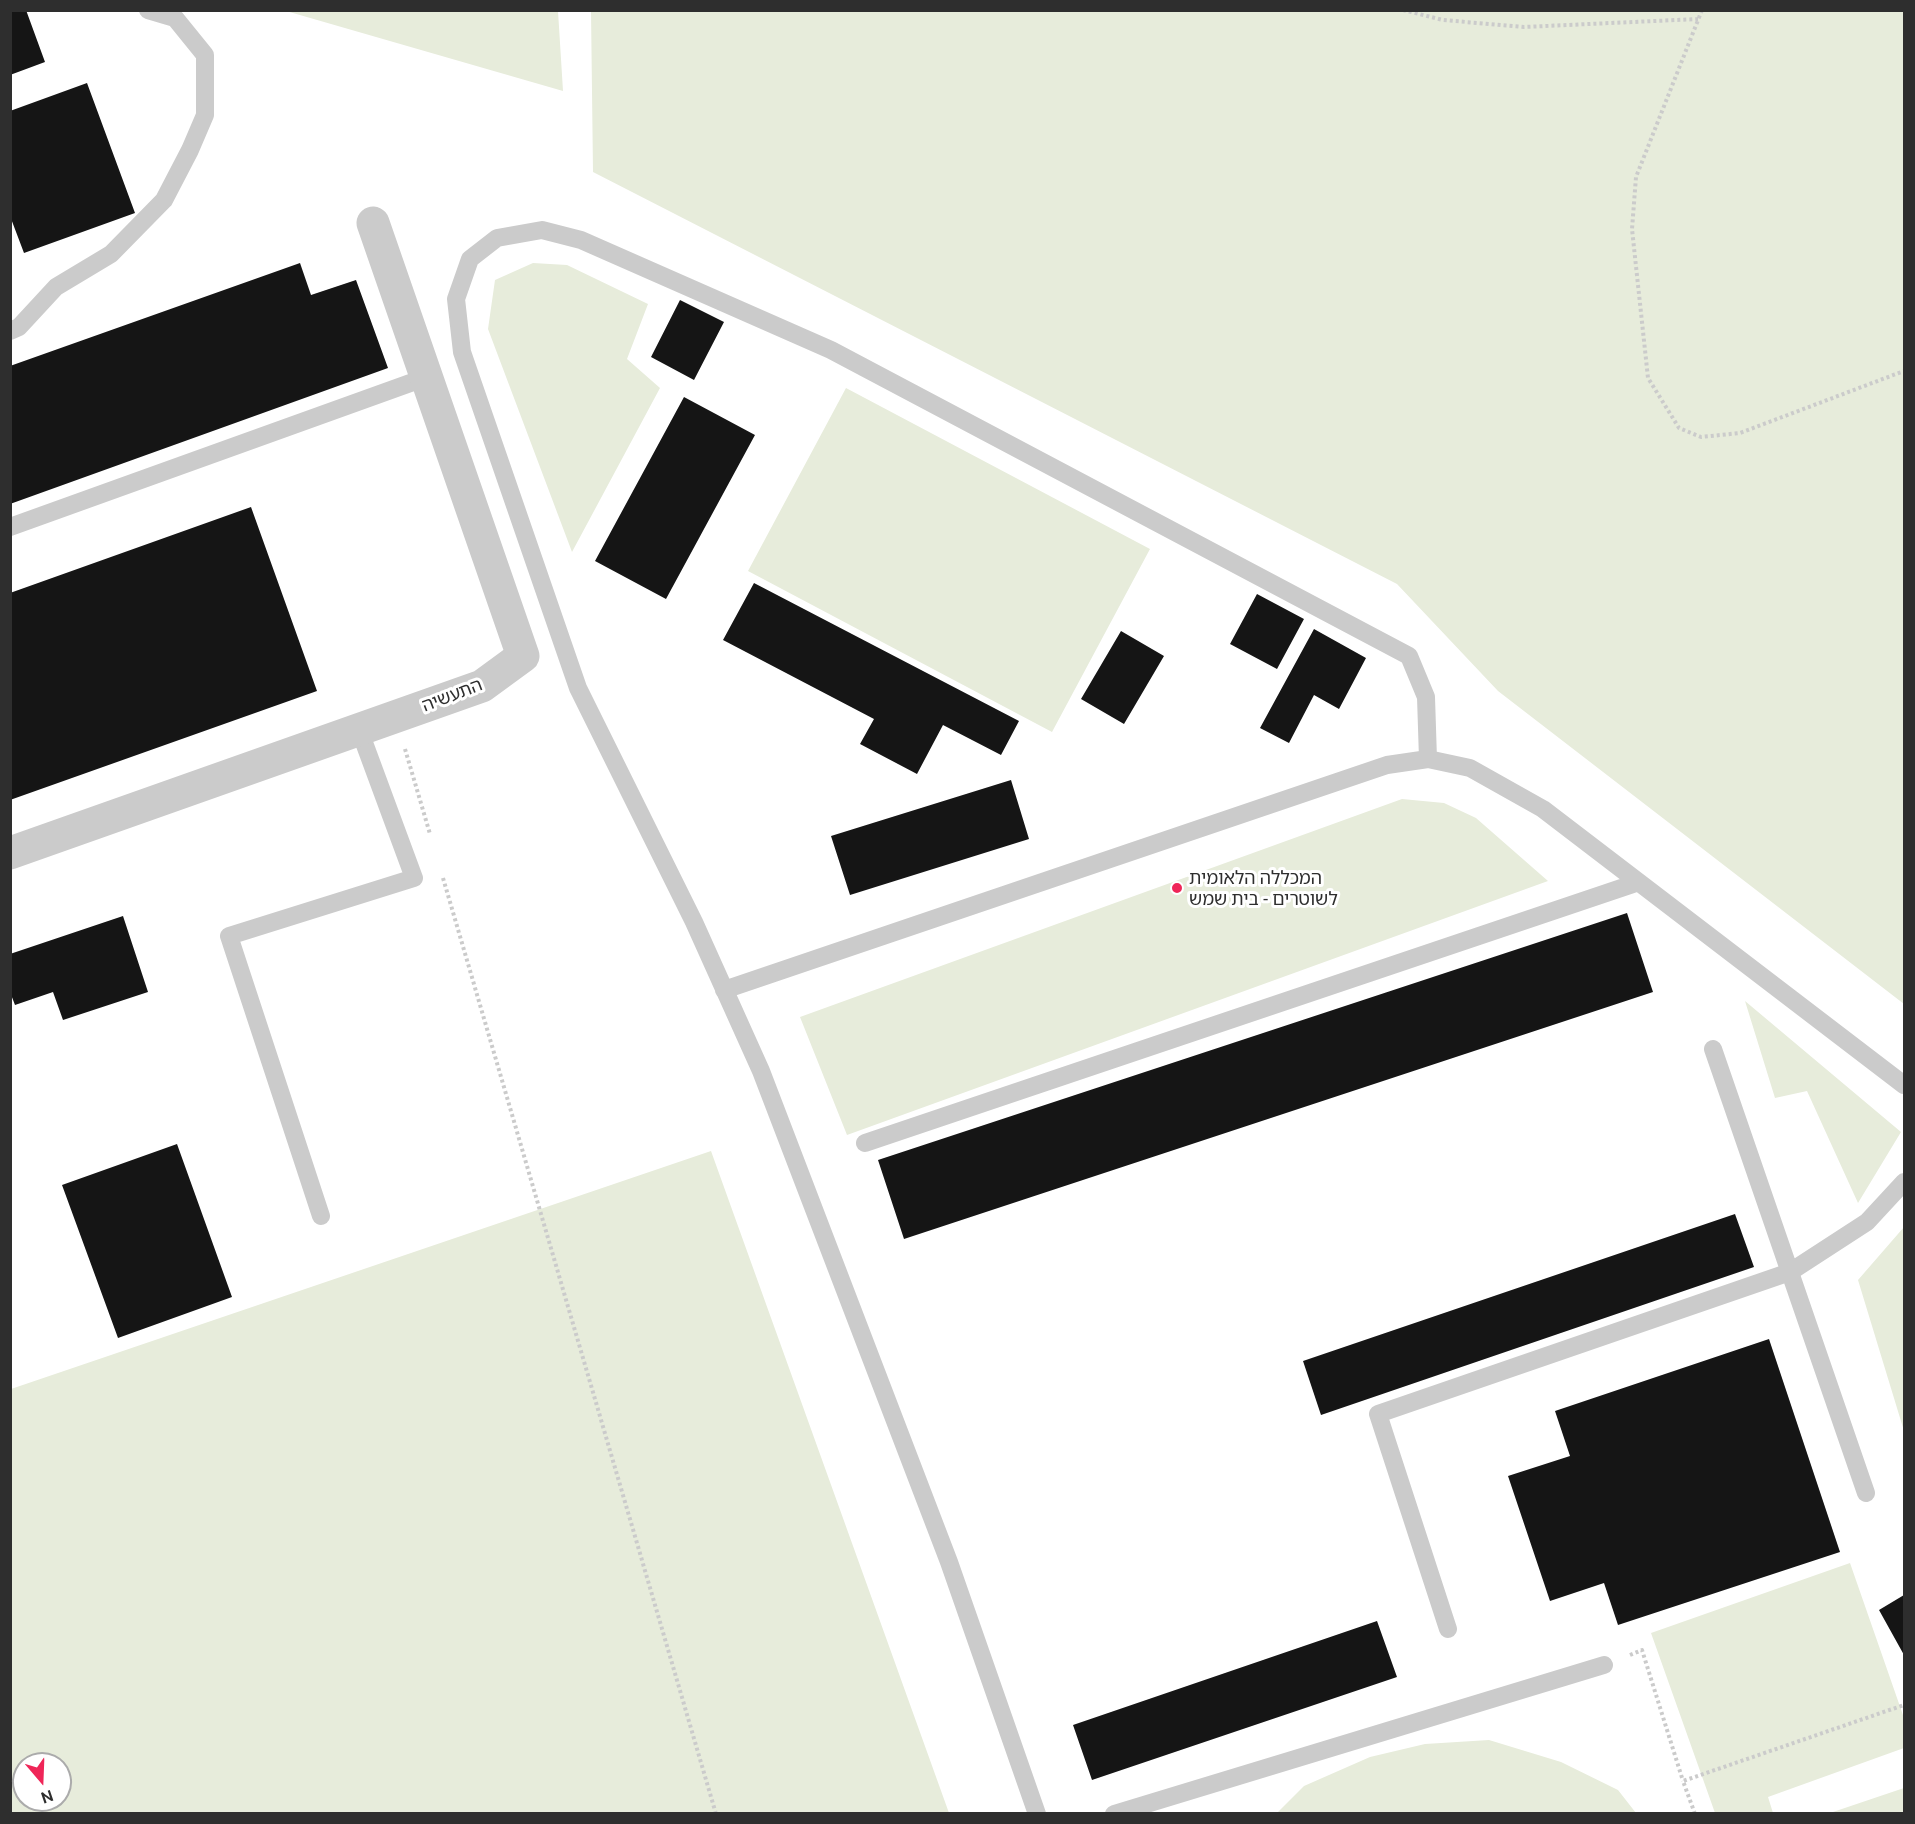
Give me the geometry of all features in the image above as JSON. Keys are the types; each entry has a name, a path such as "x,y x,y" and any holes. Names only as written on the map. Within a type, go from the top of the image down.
{"street":[{"name":"התעשיה","path":"10,853 482,686 523,656 373,223"}],"lane":[{"path":"10,331 19,327 56,287 111,254 164,200 206,115 205,55 175,18 148,10"},
{"path":"1037,1814 949,1562 760,1071 694,922 578,688 462,352 456,299 470,259 497,238 542,230 581,240 831,350 1409,656 1426,697 1428,759"},
{"path":"10,526 427,377"},
{"path":"321,1216 229,936 414,878 359,729"},
{"path":"724,990 1387,765 1428,759 1470,768 1543,810 1905,1085"},
{"path":"865,1143 1639,882"},
{"path":"1713,1048 1866,1493"},
{"path":"1448,1629 1378,1414 1790,1272 1867,1222 1905,1182"},
{"path":"1114,1814 1604,1665"}],"path":[{"path":"1403,10 1443,20 1524,27 1698,19"},
{"path":"1702,10 1636,177 1632,229 1648,378 1679,428 1701,437 1740,433 1905,371"},
{"path":"396,716 433,842"},
{"path":"442,876 716,1814"},
{"path":"1604,1665 1642,1650 1695,1814"},
{"path":"1683,1781 1905,1704"}],"green space":[{"path":"286,11 558,11 563,91"},
{"path":"591,11 1904,11 1904,1004 1498,691 1397,584 593,172"},
{"path":"533,263 567,265 648,304 627,359 660,388 572,552 488,329 495,280"},
{"path":"846,388 1150,549 1052,732 748,571"},
{"path":"1402,799 1444,803 1476,818 1548,881 847,1135 800,1017"},
{"path":"1745,1001 1901,1132 1858,1203 1807,1091 1775,1098"},
{"path":"711,1151 949,1813 11,1813 11,1389"},
{"path":"1904,1227 1904,1431 1858,1280"},
{"path":"1850,1563 1904,1718 1904,1748 1768,1797 1773,1813 1715,1813 1651,1633"},
{"path":"1489,1740 1561,1762 1618,1790 1636,1813 1277,1813 1304,1786 1370,1757 1425,1744"},
{"path":"1904,1788 1904,1813 1830,1813"}],"building":[{"path":"10,10 26,10 45,62 10,75"},
{"path":"87,83 135,213 24,253 10,216 10,111"},
{"path":"300,263 311,295 356,280 388,368 10,504 10,366"},
{"path":"680,300 724,322 694,380 651,357"},
{"path":"684,397 755,435 666,599 595,561"},
{"path":"251,507 317,691 10,800 10,593"},
{"path":"754,583 1019,721 1001,755 943,725 917,774 860,744 874,719 723,640"},
{"path":"1257,594 1304,619 1277,669 1230,644"},
{"path":"1314,629 1366,658 1339,709 1314,695 1289,743 1260,728"},
{"path":"1121,631 1164,656 1124,724 1081,699"},
{"path":"1011,780 1029,839 850,895 831,836"},
{"path":"1627,913 1653,992 904,1239 878,1160"},
{"path":"123,916 148,992 63,1020 53,992 15,1005 10,992 10,954"},
{"path":"177,1144 232,1297 118,1338 62,1185"},
{"path":"1735,1214 1754,1267 1321,1415 1303,1361"},
{"path":"1769,1339 1840,1552 1618,1625 1604,1583 1550,1601 1508,1476 1570,1456 1555,1411"},
{"path":"1904,1595 1904,1655 1879,1610"},
{"path":"1377,1621 1397,1677 1092,1780 1073,1725"}],"place":[{"name":"המכללה הלאומית לשוטרים - בית שמש","path":"1177,888"}]}
